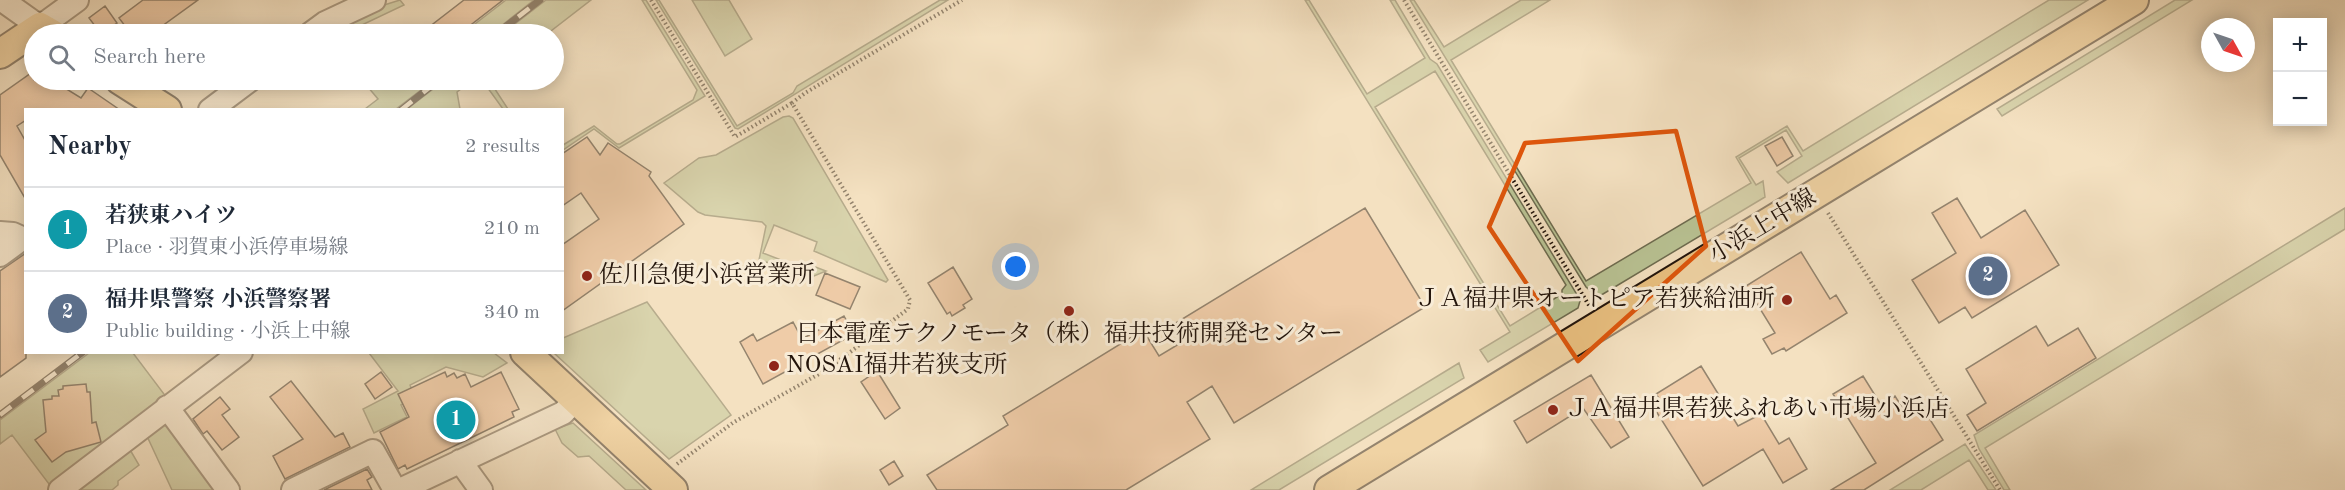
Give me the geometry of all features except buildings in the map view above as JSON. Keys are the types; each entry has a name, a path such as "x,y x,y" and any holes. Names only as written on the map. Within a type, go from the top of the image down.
{"main road":[{"name":"小浜上中線","path":"1329,490 2134,0"},
{"path":"0,54 24,42"},
{"path":"136,90 164,108"},
{"path":"527,354 667,484"}],"street":[{"path":"2,0 36,24"},
{"path":"53,24 77,0"},
{"path":"325,24 374,0"},
{"path":"213,108 237,90"},
{"path":"0,233 13,234 24,239"},
{"path":"0,255 24,239"},
{"path":"60,490 238,354"},
{"path":"400,490 563,413 577,399"},
{"path":"167,407 228,490"},
{"path":"293,490 373,450 395,490"},
{"path":"460,461 481,490"}],"path":[{"path":"651,0 735,137 962,0"},
{"path":"1404,0 1602,325"},
{"path":"667,484 674,466 734,422 826,370 908,309 910,300 792,103"},
{"path":"1817,194 2000,490"}],"highlighted area":[{"path":"1676,131 1706,246 1578,361 1489,227 1525,143"}],"green space":[{"path":"400,0 404,5 364,24 345,24 381,6"},
{"path":"506,0 534,0 504,24 475,24"},
{"path":"546,0 591,0 560,24 515,24"},
{"path":"642,0 646,0 705,96 619,148 594,129 564,149 564,144 594,126 620,144 693,100 697,90"},
{"path":"656,0 659,0 737,126 793,93 797,86 940,0 948,0 738,129 735,128"},
{"path":"692,0 729,0 752,39 725,56"},
{"path":"1305,0 1309,0 1367,94 1425,58 1390,0 1395,0 1430,59 1437,64 1580,301 1578,308 1488,362 1480,350 1510,332","holes":["1435,71 1566,285 1562,294 1510,326 1375,107"]},
{"path":"1410,0 1414,0 1444,47 1521,0 1550,0 1451,60 1586,281 1751,183 1736,157 1787,126 1803,151 2049,0 2088,0 1788,183 1777,172 1802,156 1786,130 1739,158 1756,185 1763,181 1765,197 1598,297 1586,287"},
{"path":"2175,0 2192,0 2002,116 1997,109"},
{"path":"370,90 421,90 397,108 366,108 378,99"},
{"path":"432,90 460,90 457,92 460,108 408,108"},
{"path":"489,90 496,90 507,108 502,108"},
{"path":"783,117 793,118 888,280 886,282 814,251 817,242 774,225 763,253 807,270 810,265 826,271 814,276 759,260 766,226 762,222 705,215 698,212 664,183 699,158 716,155"},
{"path":"2345,208 2345,229 1985,448 2010,490 2004,490 1979,449 1974,435"},
{"path":"647,302 731,415 669,459 555,354 564,354 564,338"},
{"path":"88,354 134,354 167,398 52,488 12,435 0,444 0,420"},
{"path":"370,354 495,354 507,363 483,377 446,367 410,385 412,390 408,402 401,405 407,417 374,433 363,409 398,391"},
{"path":"1459,363 1464,378 1279,490 1251,490"},
{"path":"573,423 646,490 626,490 589,456 578,457 562,443 555,429"},
{"path":"160,424 172,426 219,490 172,490 146,434"},
{"path":"1965,444 1996,490 1988,490 1969,460 1921,490 1890,490"},
{"path":"129,448 139,465 118,481 118,485 112,490 74,490"}],"railway":[{"path":"509,24 540,0"},
{"path":"404,108 426,90"},
{"path":"0,415 80,354"}],"place":[{"name":"佐川急便小浜営業所","path":"587,276"},
{"name":"福井県警察 小浜警察署","path":"1988,276"},
{"name":"ＪＡ福井県オートピア若狭給油所","path":"1787,300"},
{"name":"日本電産テクノモータ（株）福井技術開発センター","path":"1069,311"},
{"name":"NOSAI福井若狭支所","path":"774,366"},
{"name":"ＪＡ福井県若狭ふれあい市場小浜店","path":"1553,410"},
{"name":"若狭東ハイツ","path":"456,420"}]}
